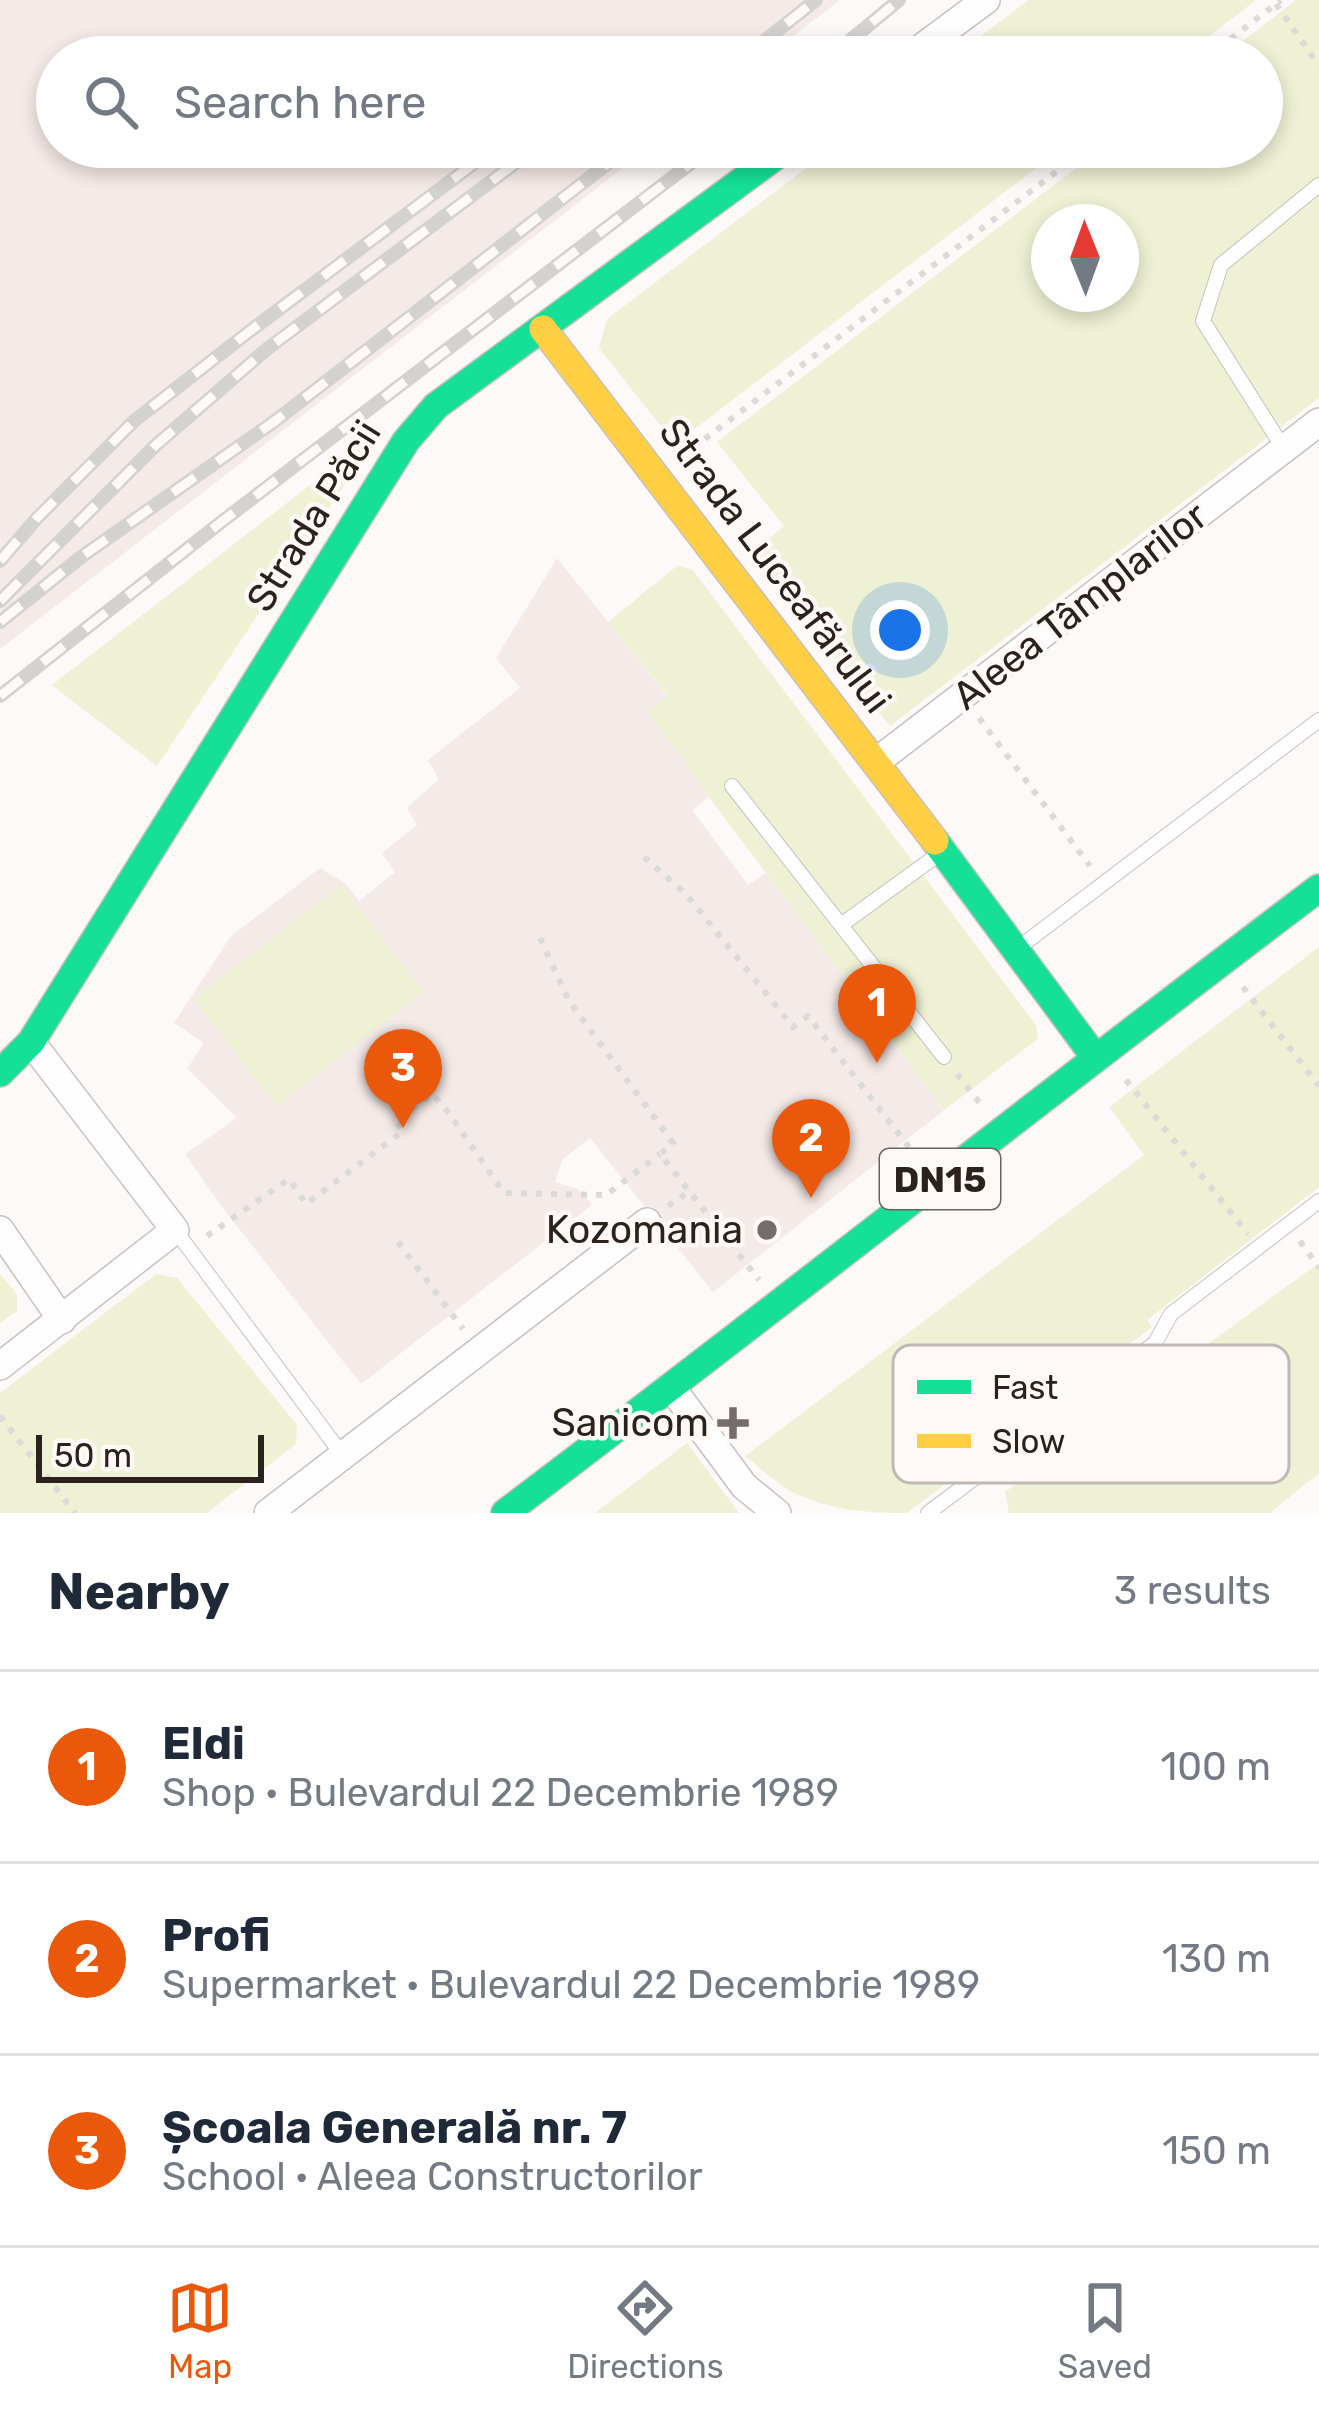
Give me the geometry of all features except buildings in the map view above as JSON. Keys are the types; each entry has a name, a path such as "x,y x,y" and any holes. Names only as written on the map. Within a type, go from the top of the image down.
{"street":[{"path":"937,36 986,0"},
{"name":"Strada Păcii","path":"0,1073 31,1042 406,441 436,406 760,168"},
{"name":"Strada Luceafărului","path":"543,329 876,762 1095,1057"},
{"name":"Aleea Tâmplarilor","path":"876,762 1319,422"},
{"name":"DN15","path":"505,1513 1319,888"},
{"path":"0,1366 182,1239 31,1042"},
{"path":"268,1513 647,1222"},
{"path":"0,1230 62,1320"},
{"path":"669,1390 744,1486 777,1513"}],"lane":[{"path":"1284,449 1203,321 1221,265 1319,185"},
{"path":"1016,950 1319,720"},
{"path":"732,786 944,1057"},
{"path":"841,926 943,852"},
{"path":"1150,1345 1171,1314 1319,1201"},
{"path":"182,1239 344,1457"},
{"path":"928,1513 968,1483"}],"path":[{"path":"1234,36 1278,2 1319,66"},
{"path":"669,467 1061,168"},
{"path":"962,697 1103,884"},
{"path":"644,857 686,894 793,1028 808,1016 920,1161"},
{"path":"182,1239 289,1179 306,1204 403,1131 395,1120 433,1094 504,1193 606,1195 674,1143 569,1001 540,938"},
{"path":"1241,984 1319,1086"},
{"path":"944,1057 985,1110"},
{"path":"1124,1077 1257,1246"},
{"path":"660,1154 765,1288"},
{"path":"1288,1224 1319,1268"},
{"path":"398,1242 465,1332"},
{"path":"0,1416 75,1513"}],"shaded area":[{"path":"0,0 840,0 793,36 36,36 36,168 623,168 0,649"},
{"path":"557,558 668,697 648,711 709,797 692,810 748,885 766,873 944,1110 713,1292 590,1138 562,1160 555,1182 578,1189 592,1205 361,1384 185,1154 237,1118 187,1069 204,1043 174,1023 231,936 320,868 346,884 359,901 395,872 382,853 417,825 407,808 439,779 428,760 520,688 496,658"}],"green space":[{"path":"1029,0 1256,0 1209,36 981,36"},
{"path":"1296,0 1319,0 1319,398 890,726 750,554 784,526 717,442 1076,168 1283,168 1283,36 1249,36"},
{"path":"806,168 1036,168 675,444 599,348 607,319"},
{"path":"381,430 157,766 52,685"},
{"path":"678,565 693,570 1036,1025 1038,1039 944,1110 648,711 668,696 608,622"},
{"path":"341,885 424,992 276,1106 194,999"},
{"path":"1319,947 1319,1187 1147,1320 1152,1327 1128,1345 893,1345 893,1483 947,1483 907,1513 820,1503 792,1492 745,1456 1144,1155 1109,1107"},
{"path":"1319,1263 1319,1473 1270,1513 1009,1513 1005,1492 1017,1483 1289,1483 1289,1345 1207,1345"},
{"path":"0,1274 17,1294 17,1311 0,1323"},
{"path":"156,1274 177,1278 297,1425 296,1444 207,1513 0,1513 0,1393"},
{"path":"687,1443 739,1513 595,1513"}],"railway":[{"path":"771,36 816,0"},
{"path":"855,36 899,0"},
{"path":"0,561 134,421 468,168"},
{"path":"0,601 156,445 267,349 509,168"},
{"path":"0,622 81,557 275,421 602,168"},
{"path":"0,696 685,168"}],"traffic: fast":[{"path":"0,1073 31,1042 406,441 436,406 759,168"},
{"path":"935,841 1095,1057"},
{"path":"505,1513 1319,888"}],"traffic: slow":[{"path":"543,329 935,841"}],"place":[{"name":"Eldi","path":"877,1063"},
{"name":"Școala Generală nr. 7","path":"403,1128"},
{"name":"Profi","path":"811,1198"},
{"name":"Kozomania","path":"767,1230"},
{"name":"Sanicom","path":"733,1423"}]}
